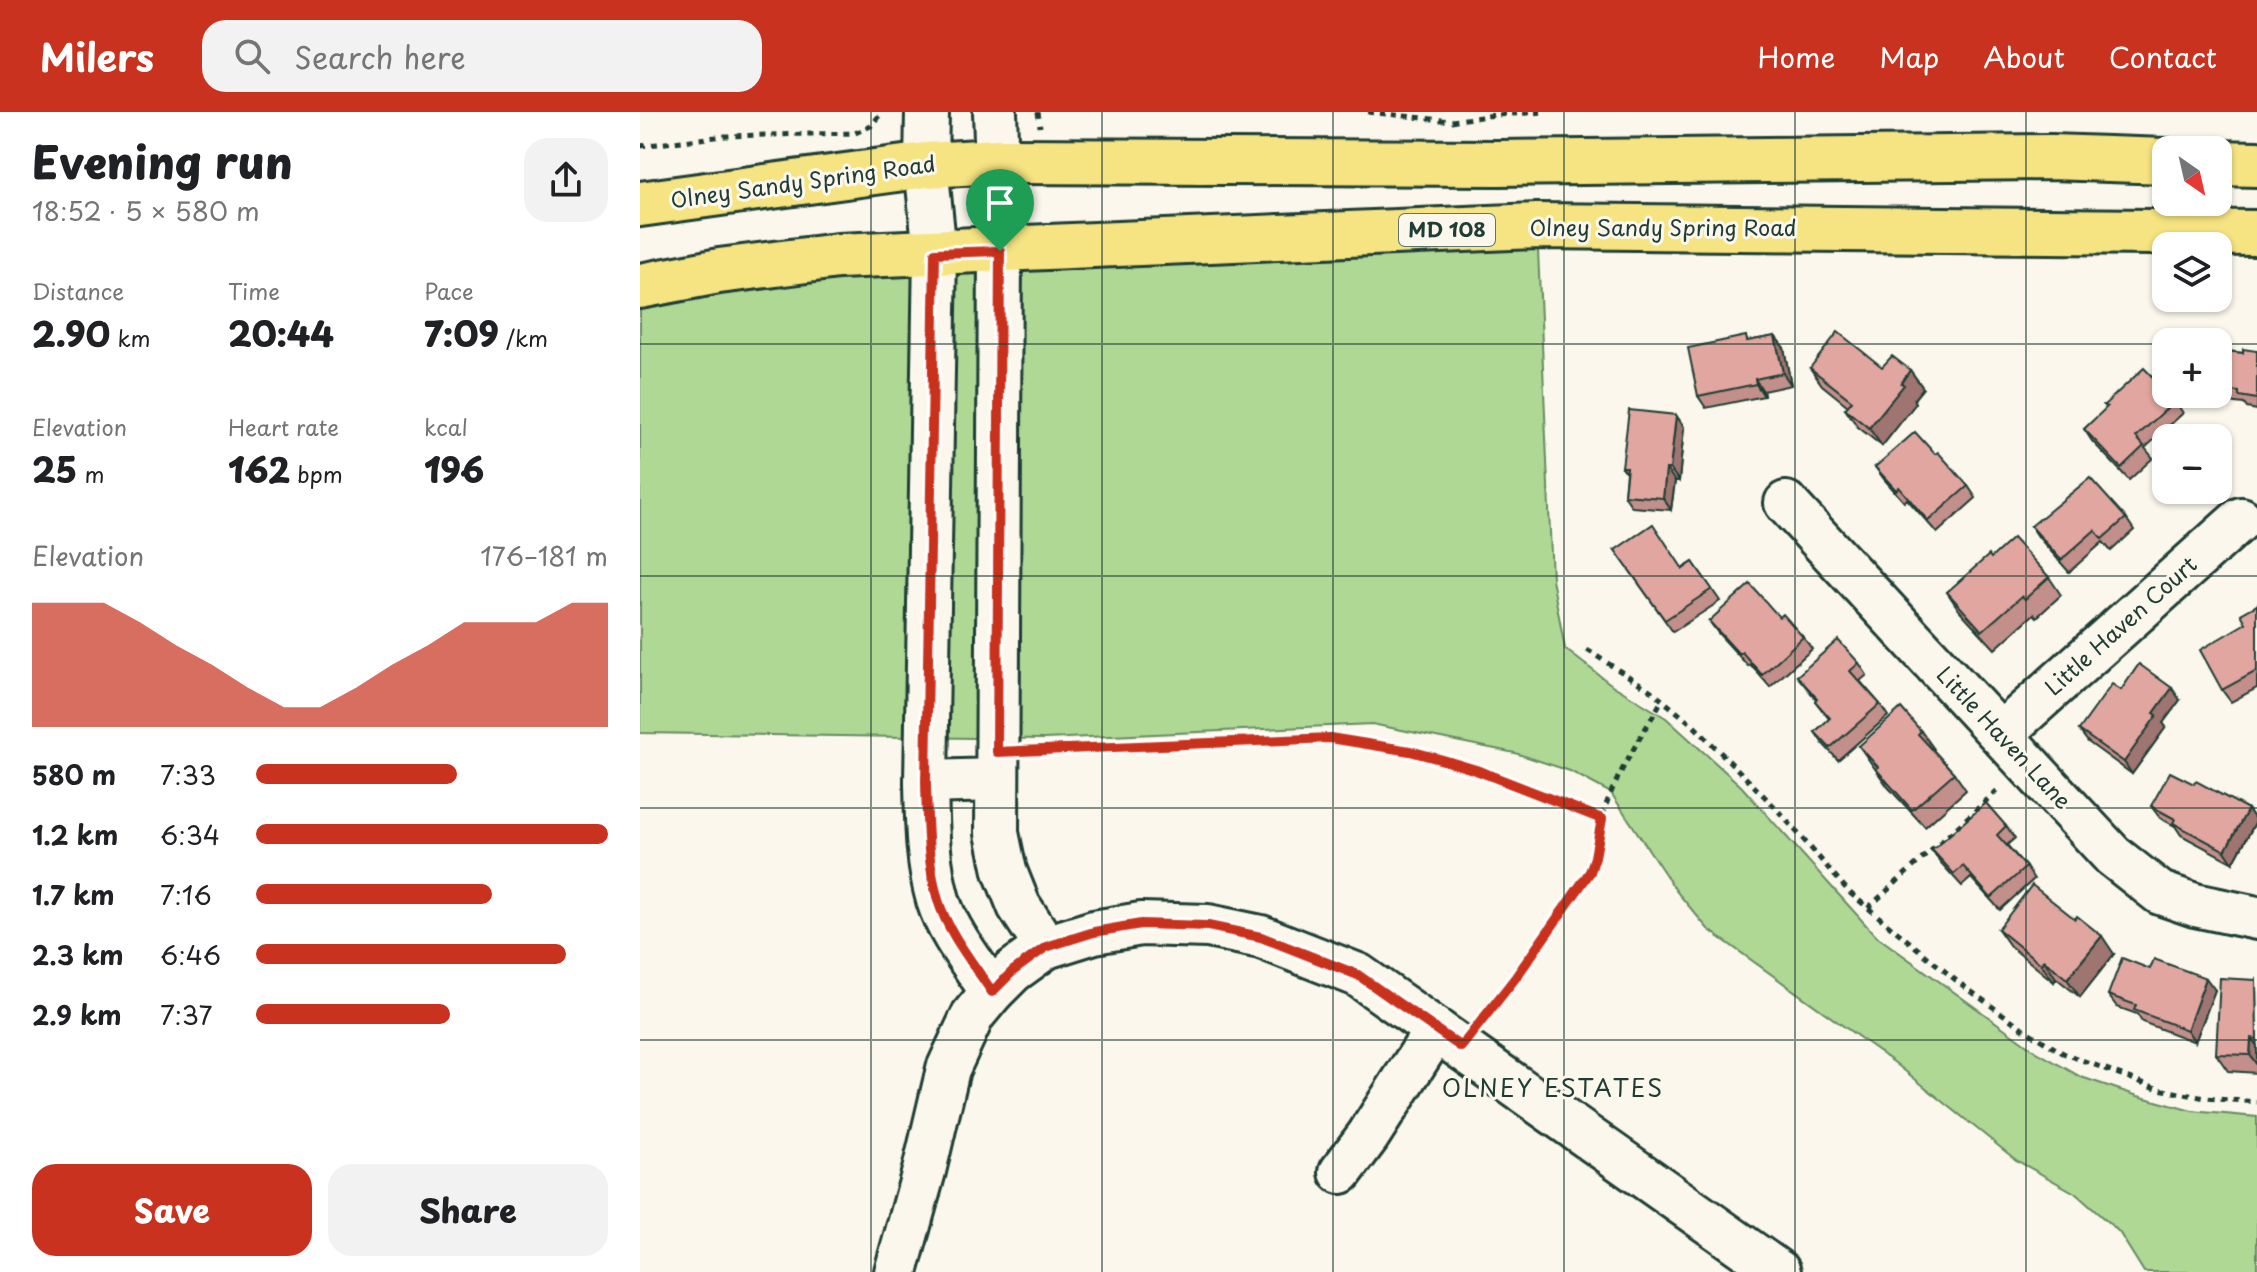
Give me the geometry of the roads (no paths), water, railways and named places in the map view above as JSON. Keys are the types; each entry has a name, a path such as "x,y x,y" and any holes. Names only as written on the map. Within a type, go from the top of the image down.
{"main road":[{"name":"Olney Sandy Spring Road","path":"640,204 926,165 998,161 1499,163 2051,157 2152,161"},
{"path":"2232,163 2257,164"},
{"name":"Olney Sandy Spring Road","path":"640,286 719,271 838,256 1537,226 2257,233"}],"street":[{"path":"927,112 926,165 935,253 926,782 929,855 938,902 955,936 992,992"},
{"path":"995,112 1000,251 997,833 1005,871 1019,906 1046,947"},
{"name":"Little Haven Lane","path":"1786,503 2113,856 2160,893 2195,905 2257,918"},
{"name":"Little Haven Court","path":"2014,749 2241,519"},
{"path":"926,782 997,766"},
{"path":"896,1272 948,1069 973,1015 1013,971 1046,947 1094,932 1141,924 1208,926 1261,937 1358,975 1779,1272"},
{"path":"1341,1172 1448,1039"}],"district":[{"name":"OLNEY ESTATES","path":"1553,1089"}]}
